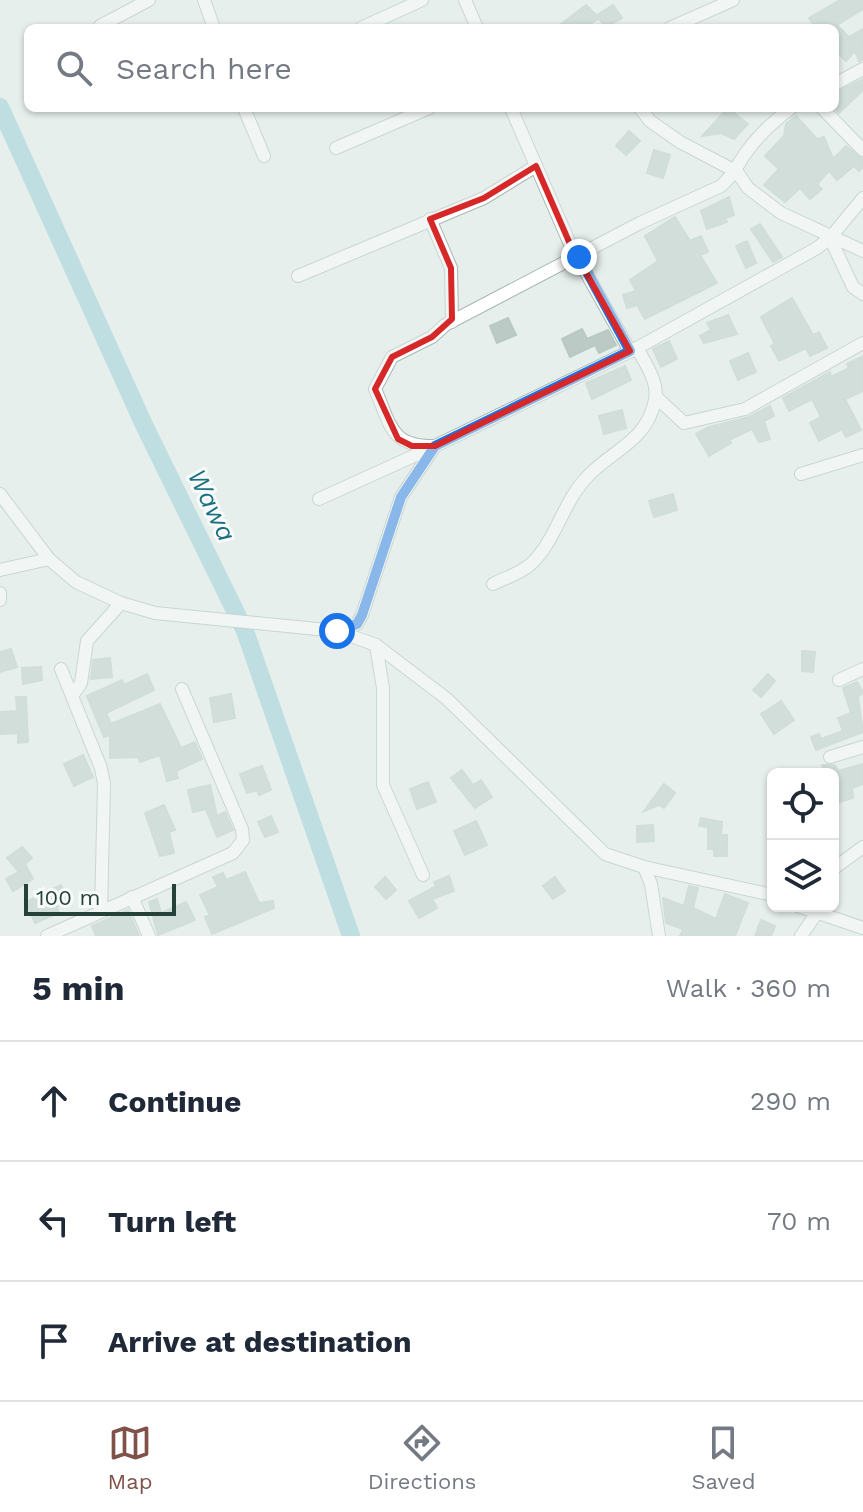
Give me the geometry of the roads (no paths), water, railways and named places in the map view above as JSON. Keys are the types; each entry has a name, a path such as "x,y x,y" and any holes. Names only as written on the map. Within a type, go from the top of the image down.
{"street":[{"path":"104,24 149,0"},
{"path":"204,0 213,24"},
{"path":"370,24 422,0"},
{"path":"465,0 475,24"},
{"path":"679,24 733,0"},
{"path":"839,82 863,69"},
{"path":"246,112 264,156"},
{"path":"336,148 420,112"},
{"path":"493,584 528,567 550,544 564,508 588,476 644,430 656,397 652,376 570,244 513,112"},
{"path":"643,112 650,121 680,142 737,172 748,188 781,213 863,251"},
{"path":"435,446 412,446 398,439 375,389 392,357 640,223 721,186 737,172 744,154 764,129 786,112"},
{"path":"826,112 863,150"},
{"path":"298,276 484,198 536,166"},
{"path":"319,499 634,350 830,238 863,198"},
{"path":"430,219 451,268 452,322"},
{"path":"830,238 853,287 863,294"},
{"path":"656,397 684,423 745,409 863,343"},
{"path":"337,631 357,624 362,615 401,497 435,446"},
{"path":"801,474 863,455"},
{"path":"0,494 49,559 76,582 121,603 155,613 231,623 337,631 376,645 447,699 605,854 644,867 767,893"},
{"path":"0,570 49,559"},
{"path":"0,593 0,600"},
{"path":"72,696 81,683 87,641 121,603"},
{"path":"376,645 383,688 383,785 423,875"},
{"path":"61,669 104,784 101,911"},
{"path":"839,680 863,669"},
{"path":"47,936 233,853 243,840 242,829 182,689"},
{"path":"830,757 863,747"},
{"path":"839,865 863,847"},
{"path":"644,867 651,884 659,936"},
{"path":"132,897 149,936"},
{"path":"812,912 863,928"},
{"path":"801,936 816,914"}],"waterway":[{"name":"Wawa","path":"0,107 145,427 245,631 351,936"}]}
